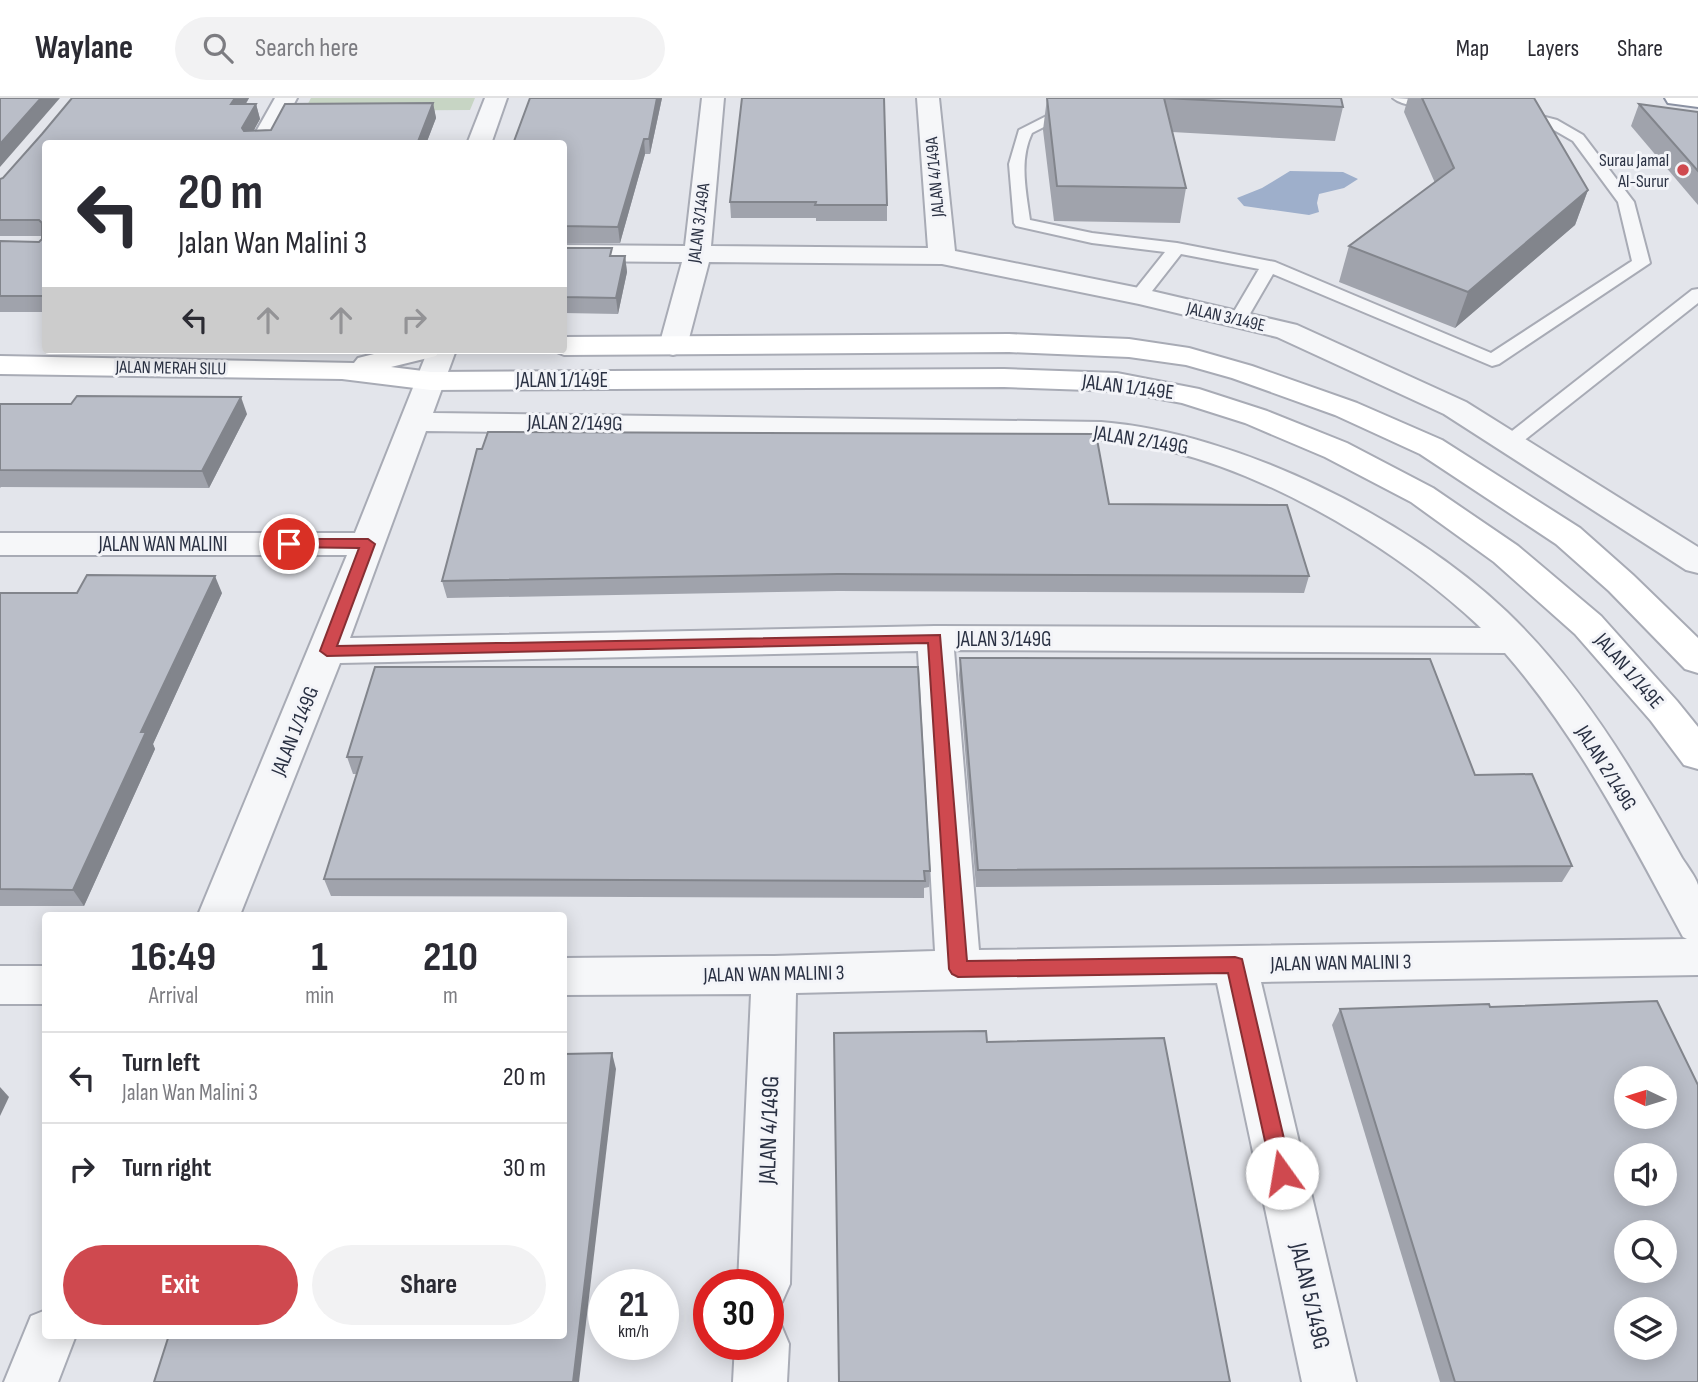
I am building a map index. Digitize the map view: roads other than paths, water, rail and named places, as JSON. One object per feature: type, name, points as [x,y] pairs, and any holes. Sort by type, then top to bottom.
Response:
[{"type":"main road","points":[[1676,98],[1698,100]]},
{"type":"main road","name":"JALAN 1/149E","points":[[567,346],[1009,343],[1129,348],[1189,357],[1242,372],[1346,408],[1431,447],[1568,536],[1622,583],[1698,660]]},
{"type":"main road","name":"JALAN MERAH SILU","points":[[0,365],[342,370],[429,365]]},
{"type":"main road","name":"JALAN 1/149E","points":[[429,365],[1117,382],[1188,395],[1256,417],[1336,450],[1422,495],[1506,554],[1588,625],[1664,711],[1698,755]]},
{"type":"street","points":[[263,140],[286,98]]},
{"type":"street","points":[[480,140],[496,98]]},
{"type":"street","name":"JALAN 3/149A","points":[[673,346],[697,256],[713,98]]},
{"type":"street","name":"JALAN 4/149A","points":[[928,98],[942,257]]},
{"type":"street","name":"JALAN 3/149E","points":[[567,253],[942,257],[1139,296],[1287,331],[1455,408],[1698,562]]},
{"type":"street","name":"JALAN 1/149G","points":[[220,912],[368,544],[414,422],[429,365]]},
{"type":"street","name":"JALAN 2/149G","points":[[414,422],[1048,429],[1139,436],[1189,446],[1298,490],[1424,565],[1470,598],[1513,641],[1564,702],[1622,790],[1698,925]]},
{"type":"street","name":"JALAN WAN MALINI","points":[[0,544],[368,544]]},
{"type":"street","points":[[935,638],[958,969]]},
{"type":"street","name":"JALAN 3/149G","points":[[327,651],[935,638],[1513,641]]},
{"type":"street","name":"JALAN WAN MALINI 3","points":[[567,976],[774,975],[958,969],[1698,957]]},
{"type":"street","name":"JALAN 5/149G","points":[[1235,965],[1329,1382]]},
{"type":"street","name":"JALAN 4/149G","points":[[764,1269],[774,975]]},
{"type":"street","points":[[0,985],[42,985]]},
{"type":"street","points":[[31,1382],[48,1339]]},
{"type":"street","points":[[760,1382],[761,1360]]},
{"type":"lane","points":[[1094,98],[1026,130],[1020,140],[1016,169],[1022,223],[1092,238],[1177,248],[1269,267],[1492,360],[1642,263],[1626,202],[1578,138],[1552,124],[1499,111]]},
{"type":"lane","points":[[1400,98],[1453,105]]},
{"type":"lane","points":[[1139,296],[1177,248]]},
{"type":"lane","points":[[1238,320],[1269,267]]},
{"type":"lane","points":[[1510,442],[1698,294]]},
{"type":"water","points":[[1290,171],[1343,172],[1358,179],[1344,188],[1319,194],[1319,212],[1309,215],[1244,206],[1237,198],[1262,188]]},
{"type":"place","name":"Surau Jamal Al-Surur","points":[[1683,170]]}]
